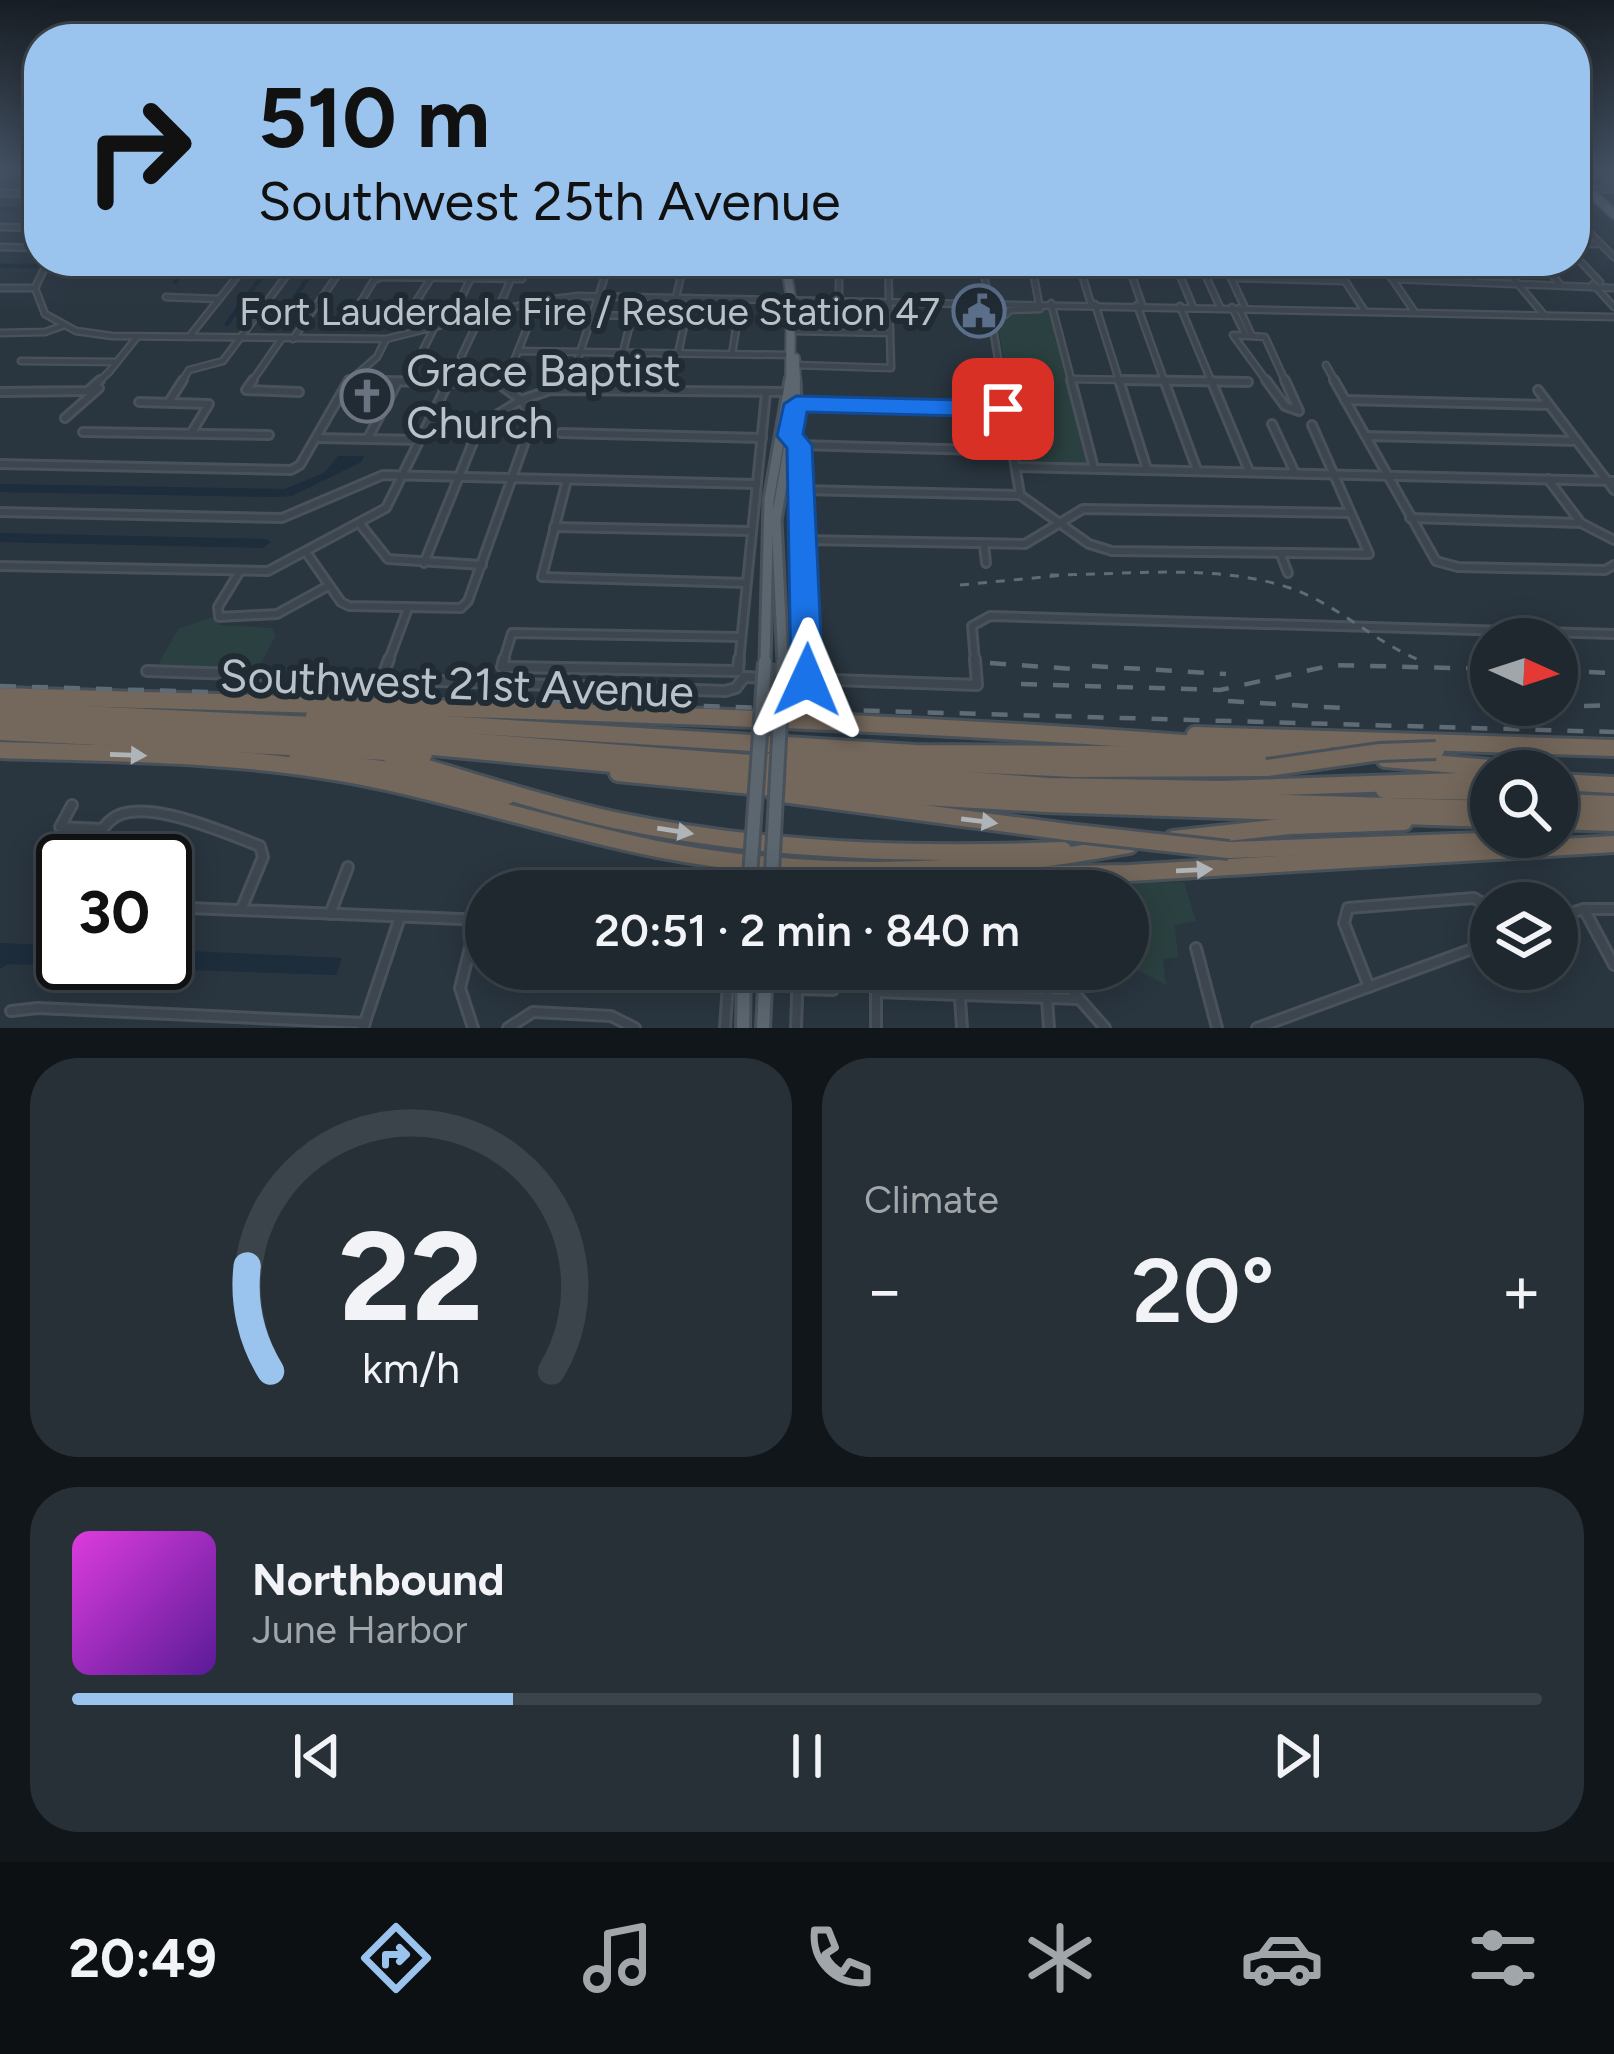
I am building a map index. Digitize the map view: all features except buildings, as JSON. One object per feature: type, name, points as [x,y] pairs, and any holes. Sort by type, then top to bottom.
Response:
[{"type":"highway","points":[[0,696],[128,711],[982,783],[1243,788],[1470,807]]},
{"type":"highway","points":[[386,708],[555,722],[653,736]]},
{"type":"highway","points":[[0,716],[386,708],[1614,752]]},
{"type":"highway","points":[[128,711],[774,753],[1133,782],[1470,777]]},
{"type":"highway","points":[[0,716],[359,740],[803,782],[1049,796],[1470,807]]},
{"type":"highway","points":[[250,720],[380,718],[753,742],[774,753],[807,758],[1076,769],[1267,768],[1380,752],[1436,750],[1614,752]]},
{"type":"highway","points":[[0,732],[356,749],[739,785],[1046,805],[1470,808]]},
{"type":"highway","points":[[1008,733],[1470,766]]},
{"type":"highway","points":[[774,753],[820,748],[1042,756],[1325,754]]},
{"type":"highway","points":[[356,749],[472,777],[598,817]]},
{"type":"highway","points":[[0,750],[284,758],[368,766],[598,817],[746,840],[813,845],[1049,851],[1470,810]]},
{"type":"highway","points":[[188,757],[347,774],[473,800],[661,850],[825,870],[985,867],[1129,844]]},
{"type":"highway","points":[[1243,788],[1470,778]]},
{"type":"highway","points":[[1578,779],[1614,781]]},
{"type":"highway","points":[[739,785],[794,797],[1229,850],[1484,840],[1614,843]]},
{"type":"highway","points":[[1578,804],[1614,805]]},
{"type":"highway","points":[[1578,822],[1614,824]]},
{"type":"highway","points":[[1149,871],[1614,843]]},
{"type":"main road","points":[[772,870],[774,753],[783,662],[776,532],[779,486],[790,436],[789,276]]},
{"type":"main road","points":[[748,870],[753,742],[765,662],[769,500],[791,403],[795,365],[790,332]]},
{"type":"main road","points":[[790,436],[799,445]]},
{"type":"main road","points":[[779,486],[788,470],[800,464]]},
{"type":"main road","points":[[743,1028],[744,990]]},
{"type":"main road","points":[[763,1028],[765,990]]},
{"type":"street","points":[[1590,234],[1614,257]]},
{"type":"street","points":[[1590,244],[1600,244]]},
{"type":"street","points":[[1590,275],[1614,307]]},
{"type":"street","points":[[40,276],[35,288],[40,307],[62,326],[136,337],[386,339],[538,301],[599,296],[1614,317]]},
{"type":"street","points":[[189,337],[238,276]]},
{"type":"street","points":[[169,402],[189,370],[219,364],[286,276]]},
{"type":"street","points":[[293,339],[337,276]]},
{"type":"street","points":[[568,390],[605,276]]},
{"type":"street","points":[[676,297],[681,276]]},
{"type":"street","points":[[839,276],[839,299]]},
{"type":"street","points":[[795,365],[891,368],[888,276]]},
{"type":"street","points":[[985,276],[1020,496]]},
{"type":"street","points":[[1005,315],[1010,310],[1039,310],[1034,276]]},
{"type":"street","points":[[1083,276],[1147,469]]},
{"type":"street","points":[[1131,276],[1197,470]]},
{"type":"street","points":[[1180,276],[1193,307]]},
{"type":"street","points":[[1206,276],[1220,307]]},
{"type":"street","points":[[1341,276],[1364,310]]},
{"type":"street","points":[[1390,276],[1414,311]]},
{"type":"street","points":[[1430,276],[1433,280]]},
{"type":"street","points":[[1471,276],[1476,282]]},
{"type":"street","points":[[1512,276],[1544,315]]},
{"type":"street","points":[[1553,276],[1559,283]]},
{"type":"street","points":[[430,278],[412,308],[384,311],[359,305],[377,278],[430,278],[470,278],[522,279]]},
{"type":"street","points":[[447,326],[470,278]]},
{"type":"street","points":[[1248,334],[1231,278],[1344,281]]},
{"type":"street","points":[[497,311],[512,279]]},
{"type":"street","points":[[1392,279],[1614,287]]},
{"type":"street","points":[[0,288],[35,288]]},
{"type":"street","points":[[166,297],[220,298]]},
{"type":"street","points":[[678,354],[690,298]]},
{"type":"street","points":[[732,354],[741,298]]},
{"type":"street","points":[[514,361],[538,301]]},
{"type":"street","points":[[1051,303],[1094,467]]},
{"type":"street","points":[[1180,306],[1249,471]]},
{"type":"street","points":[[592,315],[686,316]]},
{"type":"street","points":[[461,357],[480,316]]},
{"type":"street","points":[[623,352],[632,316]]},
{"type":"street","points":[[0,333],[45,332],[62,326]]},
{"type":"street","points":[[419,358],[433,330]]},
{"type":"street","points":[[790,332],[890,333]]},
{"type":"street","points":[[1252,356],[1285,406],[1298,411],[1275,357],[1265,337],[1233,335],[1240,350],[1275,357]]},
{"type":"street","points":[[65,418],[88,401],[136,337]]},
{"type":"street","points":[[282,338],[246,390],[298,392]]},
{"type":"street","points":[[0,464],[296,468],[349,380],[376,357],[386,339]]},
{"type":"street","points":[[518,351],[789,355]]},
{"type":"street","points":[[21,362],[117,362]]},
{"type":"street","points":[[1326,365],[1436,561],[1479,567],[1605,570],[1614,565]]},
{"type":"street","points":[[0,392],[88,391],[110,371]]},
{"type":"street","points":[[1071,379],[1248,382]]},
{"type":"street","points":[[306,553],[328,586],[349,606],[454,610],[468,601],[533,419],[520,400],[499,384],[349,380]]},
{"type":"street","points":[[368,438],[398,381]]},
{"type":"street","points":[[0,566],[268,571],[386,508],[448,383]]},
{"type":"street","points":[[424,563],[480,424],[520,400],[542,391],[568,390],[770,393],[791,403]]},
{"type":"street","points":[[1538,390],[1614,490]]},
{"type":"street","points":[[770,393],[791,403],[1007,409]]},
{"type":"street","points":[[741,637],[512,633],[502,667],[741,674],[750,531],[770,393]]},
{"type":"street","points":[[1345,400],[1549,405]]},
{"type":"street","points":[[139,402],[209,404],[191,434]]},
{"type":"street","points":[[1272,424],[1294,472]]},
{"type":"street","points":[[802,490],[1020,496],[1101,549],[1369,554],[1312,425]]},
{"type":"street","points":[[83,432],[269,435]]},
{"type":"street","points":[[561,434],[762,438]]},
{"type":"street","points":[[1366,436],[1576,441]]},
{"type":"street","points":[[315,438],[420,440]]},
{"type":"street","points":[[807,680],[799,445],[1014,451]]},
{"type":"street","points":[[1017,467],[1610,481]]},
{"type":"street","points":[[0,512],[282,518],[368,478],[404,476],[755,484]]},
{"type":"street","points":[[1548,479],[1581,523]]},
{"type":"street","points":[[567,480],[542,577],[746,583]]},
{"type":"street","points":[[804,540],[1025,544],[1083,508],[1350,513]]},
{"type":"street","points":[[1409,518],[1581,523],[1614,540]]},
{"type":"street","points":[[359,524],[388,559],[482,565]]},
{"type":"street","points":[[554,527],[750,531]]},
{"type":"street","points":[[984,544],[986,563]]},
{"type":"street","points":[[1281,555],[1288,573]]},
{"type":"street","points":[[240,571],[218,607],[219,617],[277,614],[328,586]]},
{"type":"street","points":[[381,681],[408,609]]},
{"type":"street","name":"Southwest 21st Avenue","points":[[147,670],[729,691],[741,674],[977,685],[971,630],[976,620],[994,616],[1614,634]]},
{"type":"street","points":[[72,805],[60,827],[102,829]]},
{"type":"street","points":[[99,834],[111,818],[136,809],[260,846],[260,867],[241,910]]},
{"type":"street","points":[[329,914],[348,867]]},
{"type":"street","points":[[1369,987],[1343,913],[1348,908],[1470,898]]},
{"type":"street","points":[[192,908],[465,919]]},
{"type":"street","points":[[1585,909],[1614,965]]},
{"type":"street","points":[[1578,911],[1614,909]]},
{"type":"street","points":[[11,1011],[38,1008],[364,1026],[400,917]]},
{"type":"street","points":[[1196,948],[1216,1028]]},
{"type":"street","points":[[1257,1028],[1470,950]]},
{"type":"street","points":[[465,970],[458,1005],[473,1028]]},
{"type":"street","points":[[725,1028],[728,990]]},
{"type":"street","points":[[796,1028],[797,990]]},
{"type":"street","points":[[960,990],[962,1028]]},
{"type":"street","points":[[1046,990],[1049,1028]]},
{"type":"street","points":[[1069,990],[1105,1028]]},
{"type":"street","points":[[876,1028],[876,992],[1078,999]]},
{"type":"street","points":[[508,1028],[533,1012],[611,1016],[635,1028]]},
{"type":"green space","points":[[995,306],[1049,307],[1090,465],[1021,464]]},
{"type":"green space","points":[[211,617],[219,625],[272,628],[276,635],[255,675],[167,672],[159,663],[178,629]]},
{"type":"green space","points":[[1184,882],[1196,921],[1175,925],[1178,957],[1163,959],[1166,985],[1149,976],[1149,883]]},
{"type":"water","points":[[338,456],[364,456],[361,462],[292,496],[0,492],[0,484],[285,489],[324,473]]},
{"type":"water","points":[[0,533],[271,542],[262,548],[0,542]]},
{"type":"water","points":[[0,943],[36,945],[36,965],[8,964],[0,969]]},
{"type":"water","points":[[192,951],[342,958],[336,975],[192,970]]},
{"type":"waterway","points":[[0,266],[24,266]]},
{"type":"waterway","points":[[175,282],[180,276]]},
{"type":"waterway","points":[[227,324],[262,276]]},
{"type":"waterway","points":[[276,326],[309,276]]},
{"type":"railway","points":[[1050,575],[1171,572],[1262,580],[1307,595],[1419,660]]},
{"type":"railway","points":[[960,585],[1065,575]]},
{"type":"railway","points":[[990,663],[1073,669]]},
{"type":"railway","points":[[1021,684],[1220,690],[1333,665],[1470,668]]},
{"type":"railway","points":[[1092,666],[1226,674]]},
{"type":"railway","points":[[1578,672],[1614,673]]},
{"type":"railway","points":[[0,686],[1614,732]]},
{"type":"railway","points":[[1228,701],[1342,708]]},
{"type":"railway","points":[[1584,706],[1614,705]]},
{"type":"place","name":"Fort Lauderdale Fire / Rescue Station 47","points":[[979,311]]},
{"type":"place","name":"Grace Baptist Church","points":[[367,396]]},
{"type":"route","points":[[807,680],[799,445],[790,436],[796,404],[1003,409]]}]
